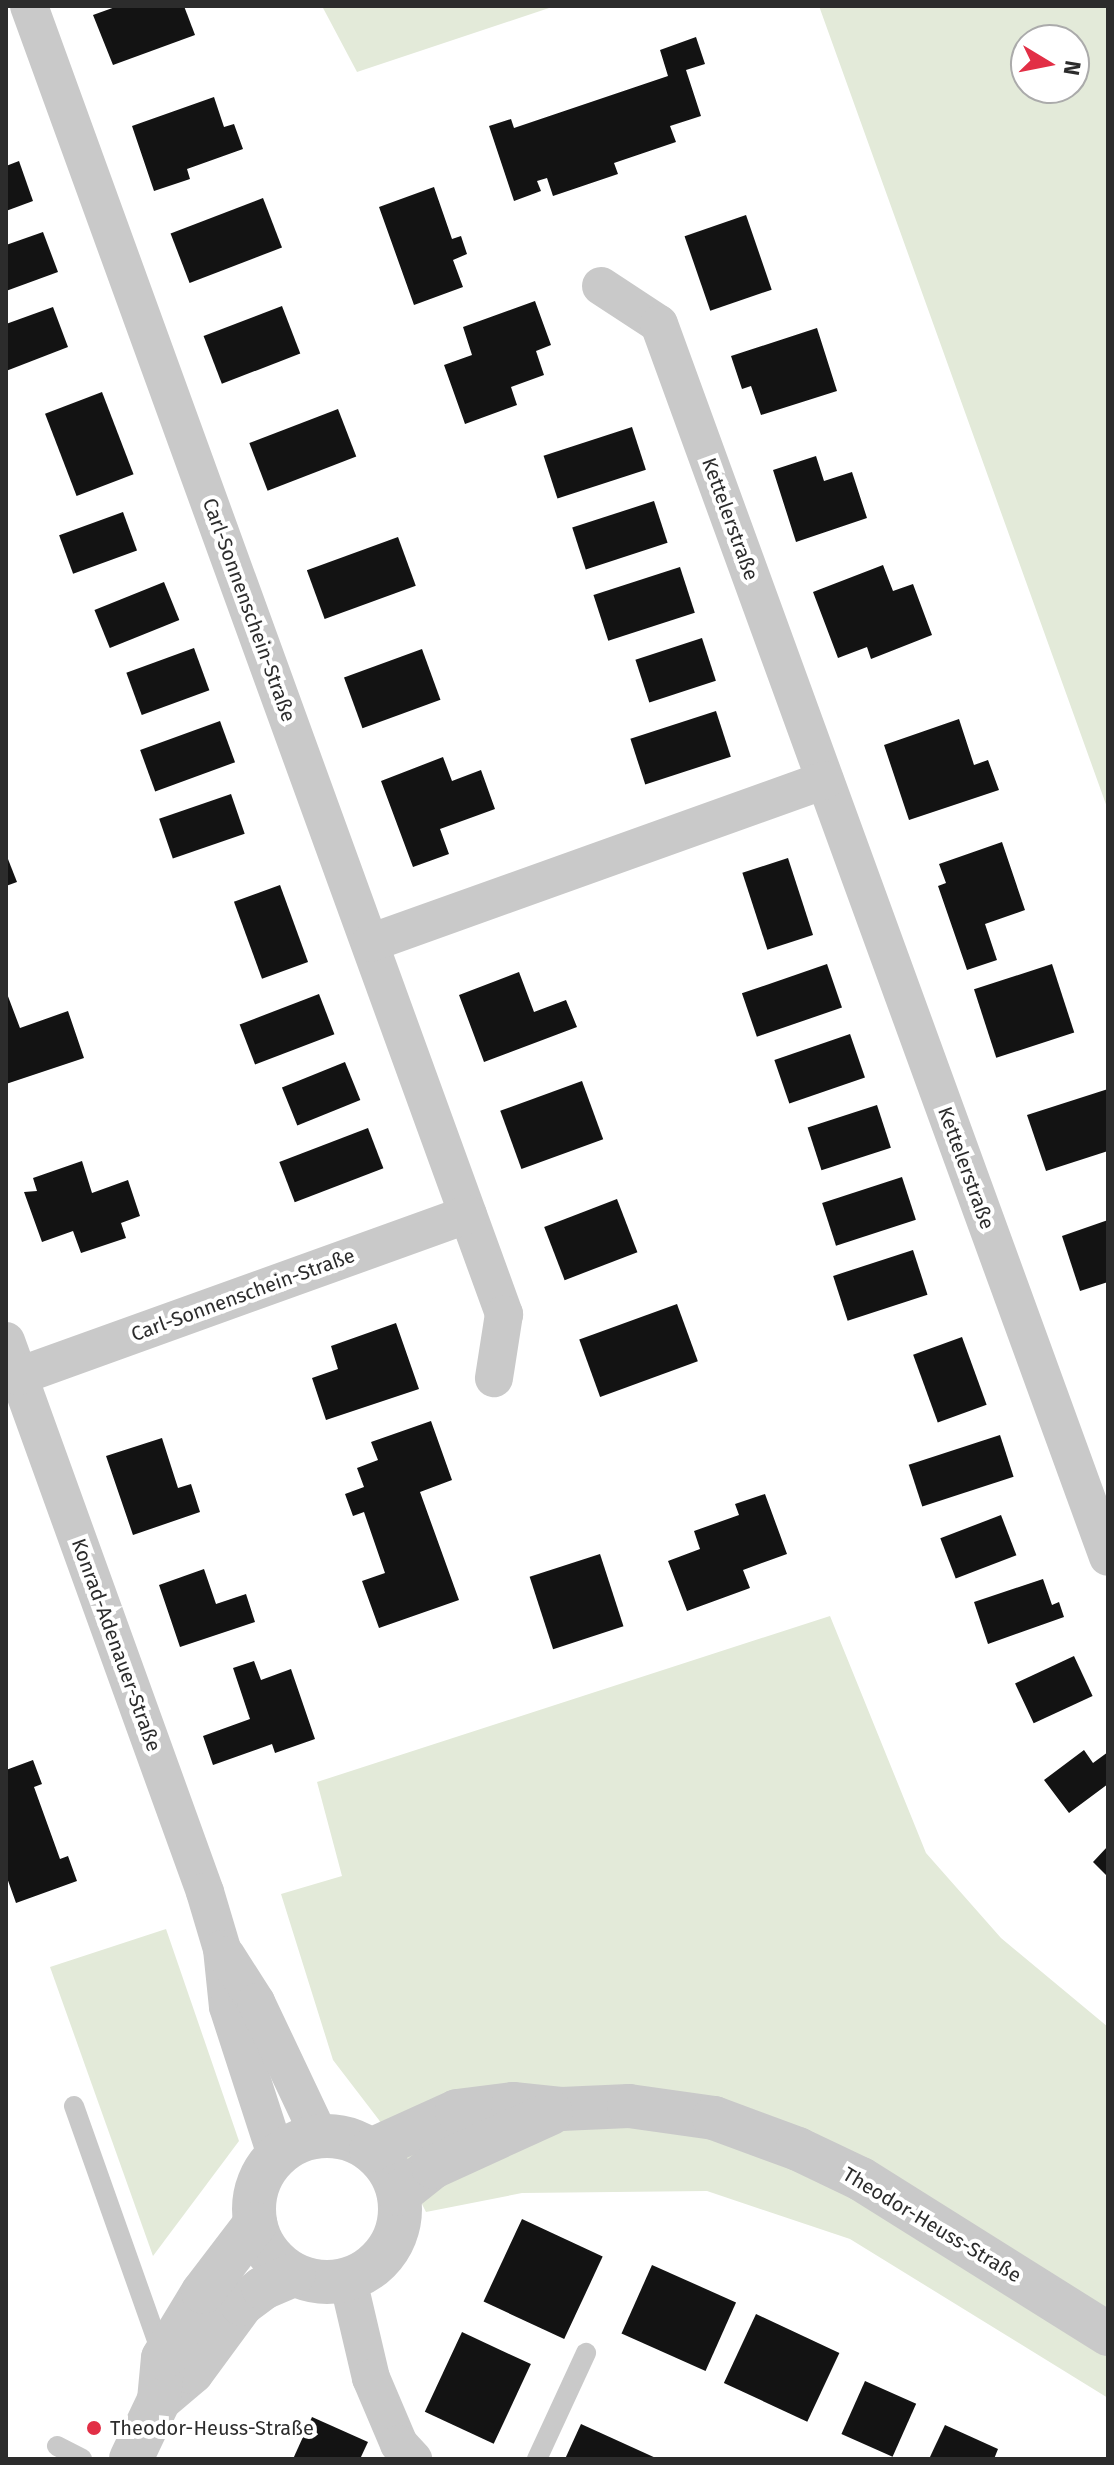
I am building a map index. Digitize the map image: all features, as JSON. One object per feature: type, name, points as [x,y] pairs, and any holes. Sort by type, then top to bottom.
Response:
[{"type":"street","name":"Carl-Sonnenschein-Straße","points":[[29,6],[504,1314],[494,1378]]},
{"type":"street","name":"Kettelerstraße","points":[[601,286],[659,324],[1108,1557]]},
{"type":"street","points":[[370,943],[825,780]]},
{"type":"street","name":"Carl-Sonnenschein-Straße","points":[[12,1359],[468,1214]]},
{"type":"street","name":"Konrad-Adenauer-Straße","points":[[12,1359],[205,1892],[222,1949],[228,2007],[276,2155]]},
{"type":"street","name":"Konrad-Adenauer-Straße","points":[[222,1949],[256,2002],[319,2135]]},
{"type":"street","name":"Theodor-Heuss-Straße","points":[[371,2150],[457,2111],[513,2104],[561,2109],[629,2106],[714,2118],[798,2149],[861,2179],[1108,2334]]},
{"type":"street","name":"Theodor-Heuss-Straße","points":[[399,2194],[433,2167],[561,2109]]},
{"type":"street","points":[[319,2135],[346,2138],[371,2150],[389,2169],[399,2194],[398,2230],[379,2261],[348,2280],[320,2282],[293,2275],[268,2253],[255,2224],[254,2199],[262,2175],[276,2155],[296,2142],[319,2135]]},
{"type":"street","points":[[131,2459],[161,2379],[203,2292],[255,2224]]},
{"type":"street","points":[[161,2379],[192,2372],[242,2304],[263,2288],[293,2275]]},
{"type":"street","points":[[348,2280],[371,2378],[399,2444],[413,2459]]},
{"type":"lane","points":[[74,2106],[161,2379]]},
{"type":"lane","points":[[537,2459],[586,2353]]},
{"type":"lane","points":[[57,2446],[82,2459]]},
{"type":"green space","points":[[322,6],[555,6],[357,72]]},
{"type":"green space","points":[[819,6],[1108,6],[1108,810]]},
{"type":"green space","points":[[830,1616],[926,1853],[1001,1938],[1108,2027],[1108,2398],[850,2239],[707,2191],[522,2193],[426,2212],[379,2120],[333,2060],[281,1894],[342,1876],[317,1782]]},
{"type":"green space","points":[[166,1929],[239,2141],[153,2256],[50,1967]]},
{"type":"building","points":[[118,6],[184,6],[195,35],[113,65],[93,15]]},
{"type":"building","points":[[696,37],[705,64],[686,70],[701,116],[670,126],[676,142],[614,163],[618,174],[553,196],[547,178],[537,181],[541,191],[514,201],[489,126],[511,119],[514,128],[668,76],[660,50]]},
{"type":"building","points":[[214,97],[224,127],[234,124],[243,149],[187,169],[190,179],[154,191],[132,126]]},
{"type":"building","points":[[19,161],[33,201],[6,211],[6,166]]},
{"type":"building","points":[[434,187],[452,239],[461,236],[467,254],[453,260],[463,287],[414,305],[379,207]]},
{"type":"building","points":[[263,198],[282,247],[190,283],[171,233]]},
{"type":"building","points":[[746,215],[772,290],[710,311],[685,236]]},
{"type":"building","points":[[43,232],[58,272],[6,291],[6,245]]},
{"type":"building","points":[[535,301],[551,345],[536,351],[544,375],[511,387],[517,405],[465,424],[444,365],[472,355],[463,327]]},
{"type":"building","points":[[282,306],[300,354],[222,384],[204,336]]},
{"type":"building","points":[[53,307],[68,347],[6,371],[6,324]]},
{"type":"building","points":[[817,328],[837,391],[761,415],[751,386],[742,389],[731,356]]},
{"type":"building","points":[[102,392],[134,474],[77,496],[45,414]]},
{"type":"building","points":[[338,409],[356,457],[268,491],[249,443]]},
{"type":"building","points":[[632,427],[646,470],[557,499],[544,456]]},
{"type":"building","points":[[816,456],[824,481],[852,472],[867,518],[796,542],[773,470]]},
{"type":"building","points":[[654,501],[668,543],[586,569],[572,528]]},
{"type":"building","points":[[123,512],[137,551],[73,574],[59,535]]},
{"type":"building","points":[[398,537],[416,586],[325,619],[307,570]]},
{"type":"building","points":[[883,565],[893,591],[913,584],[932,635],[871,659],[867,647],[838,658],[813,592]]},
{"type":"building","points":[[680,567],[695,613],[608,641],[593,595]]},
{"type":"building","points":[[164,582],[179,620],[110,648],[94,610]]},
{"type":"building","points":[[702,638],[716,681],[649,702],[635,660]]},
{"type":"building","points":[[194,648],[209,690],[142,715],[126,673]]},
{"type":"building","points":[[422,649],[440,700],[362,728],[344,677]]},
{"type":"building","points":[[716,711],[731,757],[645,784],[630,739]]},
{"type":"building","points":[[959,719],[974,765],[988,760],[999,790],[909,820],[884,745]]},
{"type":"building","points":[[220,721],[235,762],[155,791],[140,750]]},
{"type":"building","points":[[443,757],[452,781],[481,770],[495,809],[440,829],[449,854],[413,867],[381,781]]},
{"type":"building","points":[[231,794],[245,834],[173,858],[159,819]]},
{"type":"building","points":[[1002,842],[1025,910],[985,924],[997,960],[967,970],[938,886],[946,883],[939,864]]},
{"type":"building","points":[[6,854],[17,882],[6,886]]},
{"type":"building","points":[[788,858],[813,935],[767,950],[742,873]]},
{"type":"building","points":[[280,885],[308,962],[262,979],[234,902]]},
{"type":"building","points":[[827,964],[842,1007],[757,1037],[742,993]]},
{"type":"building","points":[[1052,964],[1074,1032],[996,1058],[974,989]]},
{"type":"building","points":[[519,972],[534,1012],[566,1000],[577,1027],[484,1062],[459,995]]},
{"type":"building","points":[[6,991],[20,1028],[68,1011],[84,1058],[6,1084]]},
{"type":"building","points":[[319,994],[334,1034],[255,1065],[240,1024]]},
{"type":"building","points":[[850,1034],[865,1077],[789,1104],[774,1060]]},
{"type":"building","points":[[345,1062],[360,1100],[297,1125],[282,1087]]},
{"type":"building","points":[[582,1081],[603,1139],[521,1169],[500,1111]]},
{"type":"building","points":[[1108,1089],[1108,1151],[1046,1171],[1027,1115]]},
{"type":"building","points":[[877,1105],[891,1148],[821,1170],[808,1128]]},
{"type":"building","points":[[368,1128],[383,1168],[295,1202],[279,1162]]},
{"type":"building","points":[[82,1161],[92,1193],[128,1180],[140,1216],[121,1223],[126,1238],[81,1253],[73,1231],[42,1242],[24,1192],[37,1191],[33,1178]]},
{"type":"building","points":[[902,1177],[916,1220],[836,1246],[822,1203]]},
{"type":"building","points":[[617,1199],[637,1252],[565,1280],[544,1227]]},
{"type":"building","points":[[1108,1220],[1108,1282],[1080,1291],[1062,1236]]},
{"type":"building","points":[[913,1250],[928,1295],[848,1321],[833,1276]]},
{"type":"building","points":[[677,1304],[698,1361],[600,1397],[579,1340]]},
{"type":"building","points":[[396,1323],[419,1389],[326,1420],[312,1378],[338,1369],[331,1346]]},
{"type":"building","points":[[962,1337],[987,1405],[938,1422],[913,1355]]},
{"type":"building","points":[[431,1421],[452,1480],[420,1492],[459,1600],[379,1628],[362,1581],[385,1573],[364,1512],[353,1516],[345,1494],[364,1487],[357,1468],[378,1460],[371,1442]]},
{"type":"building","points":[[1000,1435],[1014,1477],[922,1507],[909,1465]]},
{"type":"building","points":[[162,1438],[178,1488],[191,1484],[200,1512],[133,1535],[106,1456]]},
{"type":"building","points":[[765,1494],[787,1554],[743,1570],[750,1588],[687,1611],[668,1561],[700,1549],[694,1531],[739,1515],[735,1504]]},
{"type":"building","points":[[1001,1515],[1016,1555],[956,1578],[940,1538]]},
{"type":"building","points":[[600,1554],[623,1626],[553,1649],[530,1577]]},
{"type":"building","points":[[204,1569],[216,1604],[246,1594],[255,1622],[180,1647],[159,1585]]},
{"type":"building","points":[[1043,1579],[1052,1605],[1059,1602],[1064,1617],[988,1644],[974,1602]]},
{"type":"building","points":[[1074,1656],[1093,1696],[1034,1723],[1015,1683]]},
{"type":"building","points":[[254,1661],[261,1680],[291,1669],[315,1739],[275,1753],[272,1744],[213,1765],[203,1736],[250,1719],[233,1668]]},
{"type":"building","points":[[1084,1750],[1093,1763],[1108,1752],[1108,1784],[1069,1813],[1044,1780]]},
{"type":"building","points":[[33,1760],[42,1784],[34,1787],[60,1859],[68,1856],[77,1881],[16,1903],[6,1875],[6,1770]]},
{"type":"building","points":[[1108,1846],[1108,1877],[1093,1862]]},
{"type":"building","points":[[522,2219],[603,2257],[564,2339],[484,2301]]},
{"type":"building","points":[[652,2265],[736,2302],[706,2371],[621,2334]]},
{"type":"building","points":[[756,2314],[839,2353],[807,2422],[724,2383]]},
{"type":"building","points":[[462,2332],[531,2364],[494,2444],[425,2412]]},
{"type":"building","points":[[865,2381],[916,2404],[893,2457],[841,2434]]},
{"type":"building","points":[[312,2417],[368,2442],[360,2459],[293,2459]]},
{"type":"building","points":[[581,2424],[658,2459],[565,2459]]},
{"type":"building","points":[[945,2425],[998,2449],[994,2459],[929,2459]]},
{"type":"place","name":"Theodor-Heuss-Straße","points":[[94,2428]]}]
